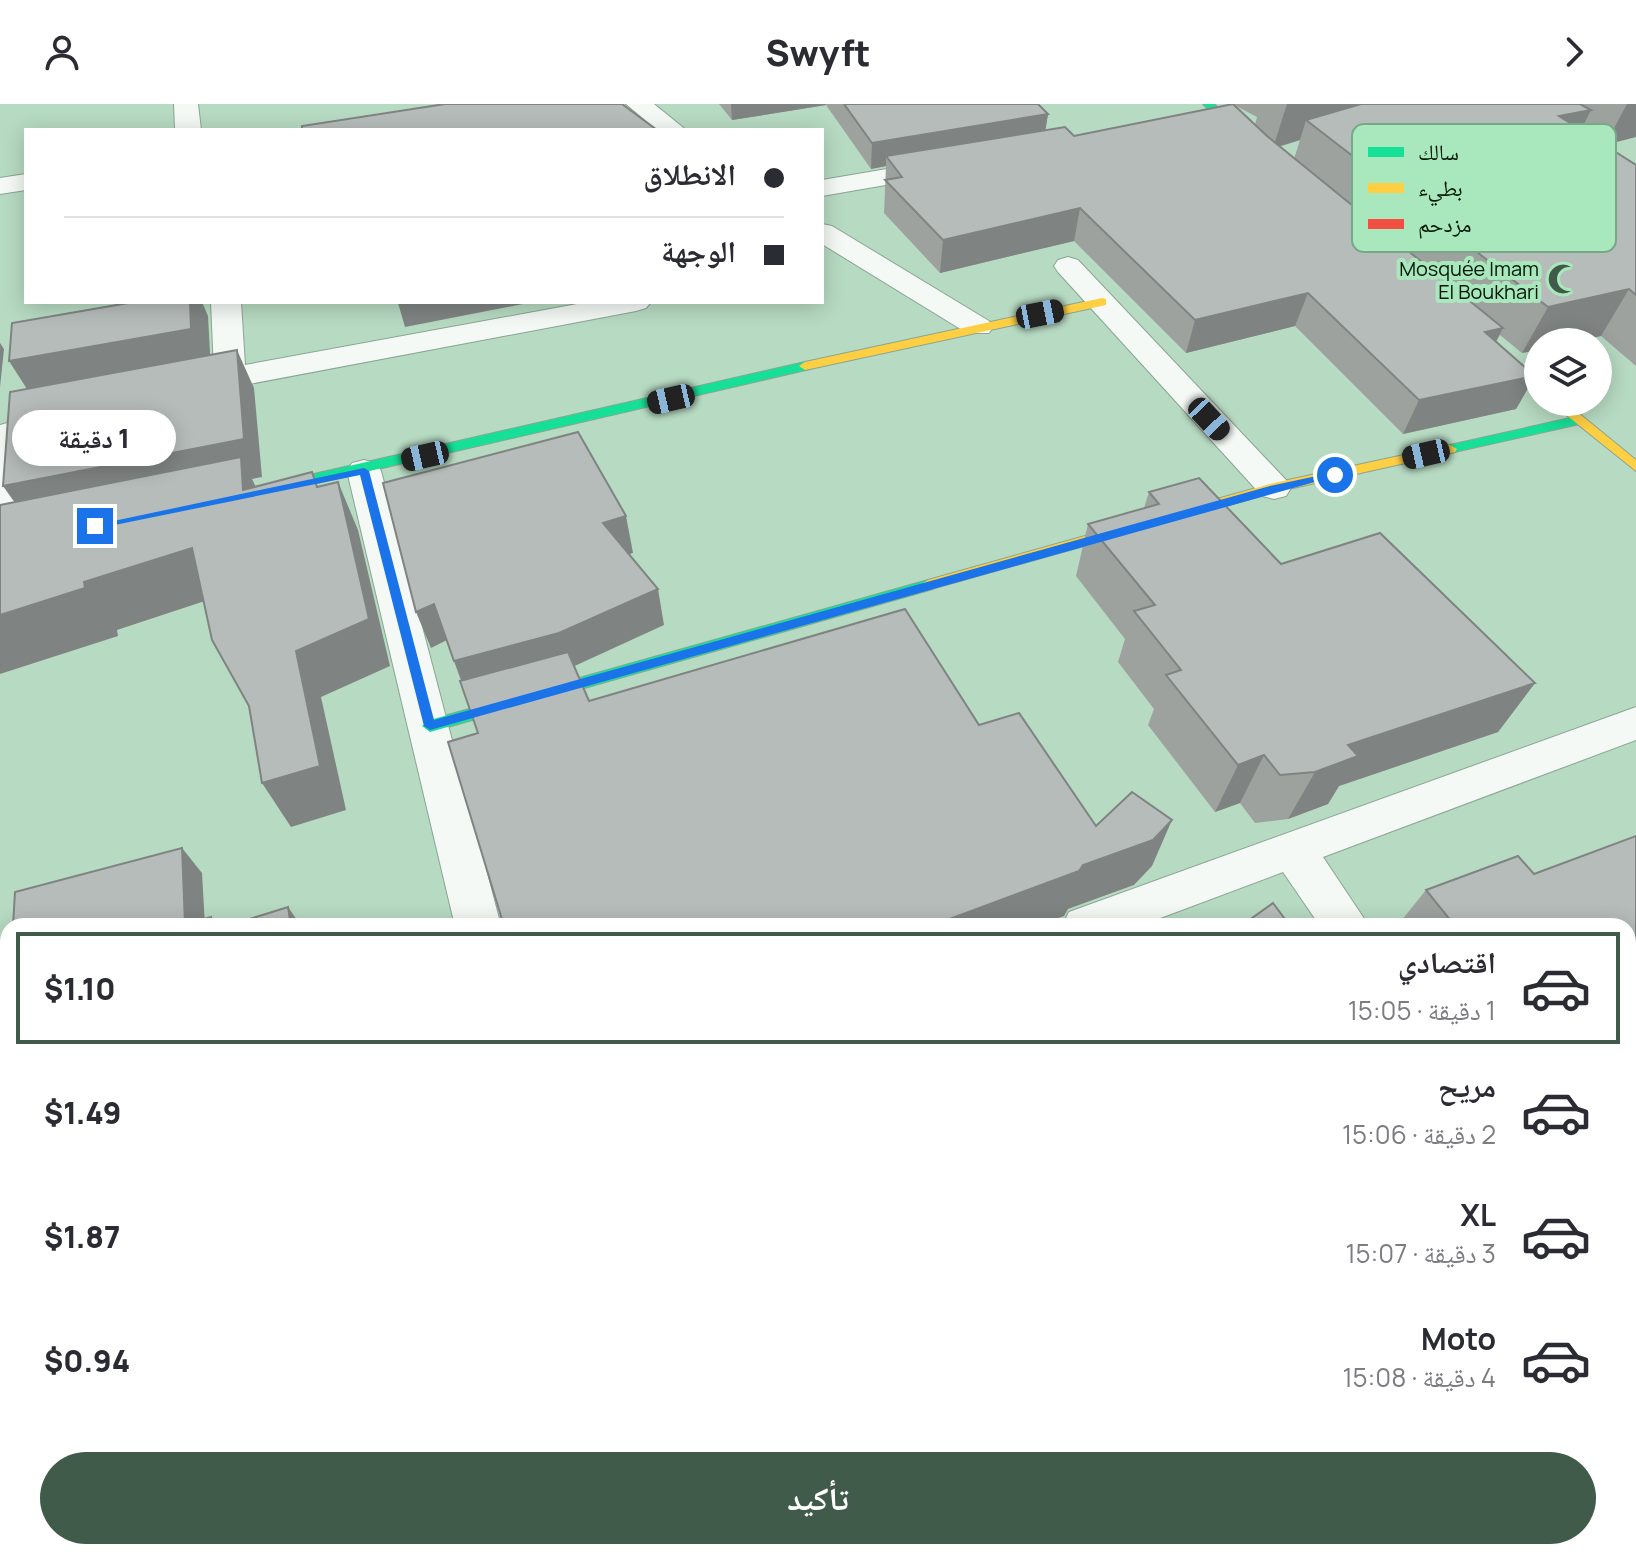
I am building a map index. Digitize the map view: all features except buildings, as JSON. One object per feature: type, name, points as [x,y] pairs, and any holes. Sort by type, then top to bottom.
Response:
[{"type":"street","points":[[186,104],[188,128]]},
{"type":"street","points":[[638,104],[670,128]]},
{"type":"street","points":[[1210,116],[1275,158]]},
{"type":"street","points":[[824,188],[978,162]]},
{"type":"street","points":[[0,186],[24,182]]},
{"type":"street","points":[[824,233],[978,327]]},
{"type":"street","points":[[824,267],[866,259]]},
{"type":"street","points":[[1068,266],[1274,488]]},
{"type":"street","points":[[239,496],[364,471],[978,327],[1102,302]]},
{"type":"street","points":[[226,304],[230,378]]},
{"type":"street","points":[[167,390],[625,304]]},
{"type":"street","points":[[1464,325],[1524,374]]},
{"type":"street","points":[[1574,416],[1636,467]]},
{"type":"street","points":[[0,610],[9,543],[18,419]]},
{"type":"street","points":[[430,726],[1274,488],[1579,420]]},
{"type":"street","points":[[364,471],[476,918]]},
{"type":"street","points":[[1107,918],[1636,723]]},
{"type":"street","points":[[1292,849],[1340,918]]},
{"type":"traffic: fast","points":[[1208,104],[1258,150]]},
{"type":"traffic: fast","points":[[257,492],[805,366]]},
{"type":"traffic: fast","points":[[1450,449],[1579,420]]},
{"type":"traffic: fast","points":[[430,726],[928,585]]},
{"type":"traffic: slow","points":[[805,366],[1102,302]]},
{"type":"traffic: slow","points":[[1574,416],[1636,467]]},
{"type":"traffic: slow","points":[[928,585],[1274,488],[1450,449]]},
{"type":"traffic: jam","points":[[1485,342],[1524,374]]},
{"type":"place","name":"Mosquée Imam El Boukhari","points":[[1563,279]]},
{"type":"route","points":[[95,526],[364,471],[430,726],[1274,488],[1335,475]]}]
